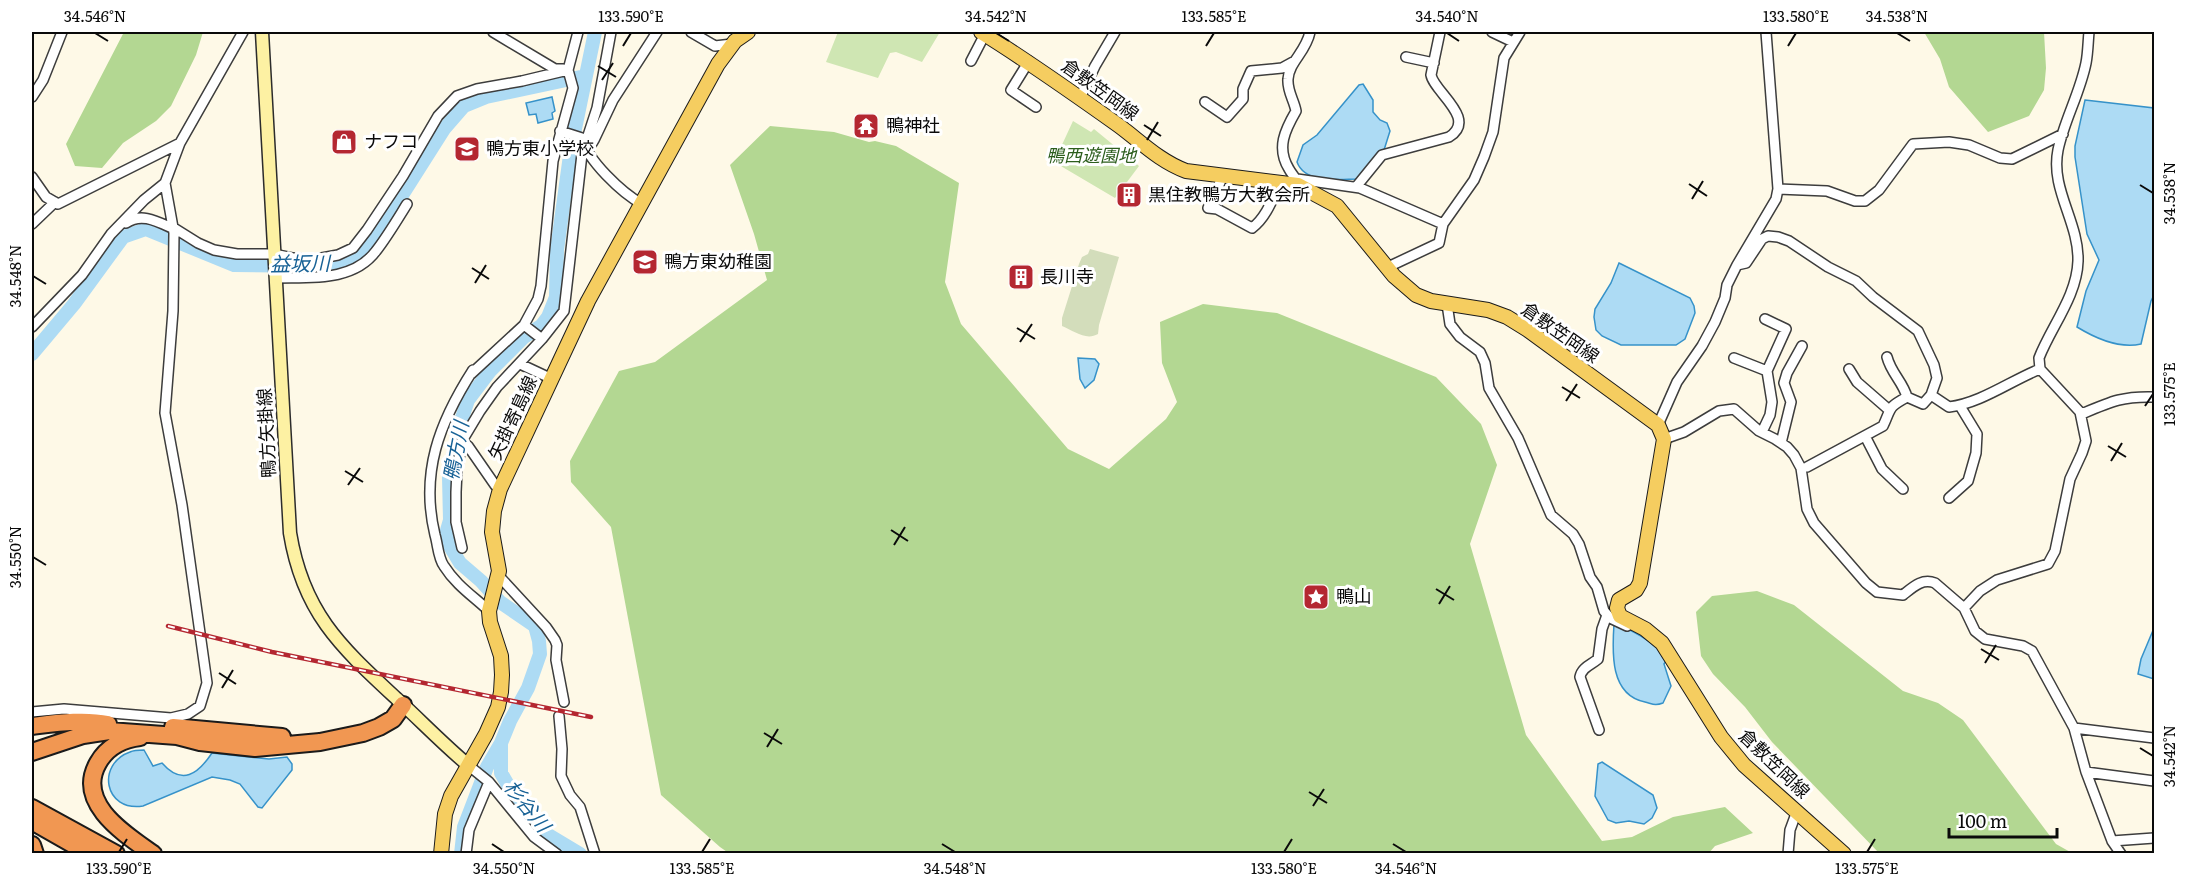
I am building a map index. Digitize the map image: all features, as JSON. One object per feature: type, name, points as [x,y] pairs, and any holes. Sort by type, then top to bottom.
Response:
[{"type":"highway","points":[[32,743],[49,735],[82,726],[108,724],[140,724],[256,736],[301,738],[360,725],[403,705]]},
{"type":"highway","points":[[32,752],[83,735],[109,731],[177,736],[200,742],[255,748],[320,742],[363,733],[378,727],[393,719],[403,705]]},
{"type":"highway","points":[[32,726],[96,721],[108,724]]},
{"type":"highway","points":[[153,854],[116,826],[102,812],[94,797],[92,784],[93,771],[102,756],[115,745],[132,738],[159,734]]},
{"type":"highway","points":[[32,808],[116,854]]},
{"type":"highway","points":[[32,821],[90,854]]},
{"type":"highway","points":[[32,845],[35,854]]},
{"type":"main road","name":"鴨方矢掛線","points":[[262,32],[290,533],[294,555],[305,590],[316,613],[333,636],[351,657],[471,767]]},
{"type":"main road","name":"矢掛寄島線","points":[[441,854],[445,814],[451,796],[471,767],[493,721],[501,692],[501,656],[490,622],[490,609],[499,566],[492,532],[494,511],[500,489],[578,322],[712,74],[732,44],[748,32]]},
{"type":"main road","name":"倉敷笠岡線","points":[[983,33],[1029,61],[1170,165],[1186,171],[1223,176],[1280,183],[1297,182],[1337,206],[1388,267],[1416,296],[1447,304],[1488,310],[1507,317],[1658,425],[1665,439],[1640,583],[1636,591],[1618,600],[1617,608],[1620,616],[1645,629],[1662,643],[1720,737],[1744,765],[1844,854]]},
{"type":"street","points":[[32,98],[43,80],[62,32]]},
{"type":"street","points":[[32,327],[82,275],[111,234],[165,183],[180,143],[243,32]]},
{"type":"street","points":[[493,32],[555,69],[568,70]]},
{"type":"street","points":[[490,609],[457,584],[442,563],[429,495],[435,448],[441,428],[473,370],[471,374],[525,327],[538,299],[553,161],[573,88],[568,70],[578,32]]},
{"type":"street","points":[[462,548],[456,522],[456,492],[462,441],[484,405],[564,311],[583,142],[597,108],[611,32]]},
{"type":"street","points":[[562,132],[591,145],[613,100],[657,32]]},
{"type":"street","points":[[691,32],[715,46],[732,44]]},
{"type":"street","points":[[1080,98],[1115,32]]},
{"type":"street","points":[[1310,32],[1304,49],[1293,62],[1287,77],[1296,111],[1285,130],[1282,148],[1289,170],[1297,182],[1356,187],[1443,224]]},
{"type":"street","points":[[1356,187],[1382,156],[1449,137],[1456,131],[1458,123],[1456,111],[1432,81],[1440,32]]},
{"type":"street","points":[[1492,32],[1513,42]]},
{"type":"street","points":[[1388,267],[1439,243],[1443,224],[1474,180],[1484,157],[1493,132],[1502,68],[1520,32]]},
{"type":"street","points":[[1658,425],[1677,382],[1702,346],[1715,322],[1725,298],[1727,285],[1767,216],[1778,189],[1766,32]]},
{"type":"street","points":[[1964,608],[1980,591],[1997,580],[2048,564],[2055,551],[2062,526],[2070,479],[2086,441],[2080,412],[2040,369],[2039,358],[2073,285],[2077,267],[2078,258],[2068,210],[2058,189],[2056,168],[2058,150],[2086,64],[2089,32]]},
{"type":"street","points":[[971,61],[983,33]]},
{"type":"street","points":[[1406,57],[1434,63]]},
{"type":"street","points":[[1029,61],[1011,90],[1036,107]]},
{"type":"street","points":[[1205,102],[1227,117],[1243,99],[1243,89],[1251,70],[1282,68],[1293,62]]},
{"type":"street","points":[[111,234],[131,220],[152,219],[214,250],[311,260],[338,255],[353,248],[403,176],[438,116],[457,96],[477,89],[568,70]]},
{"type":"street","points":[[1778,189],[1827,191],[1855,201],[1865,201],[1879,190],[1913,144],[1948,142],[1969,145],[2000,158],[2012,159],[2063,134]]},
{"type":"street","points":[[583,142],[590,156],[616,184],[642,204]]},
{"type":"street","points":[[32,177],[35,190],[57,204],[180,143]]},
{"type":"street","points":[[1223,176],[1208,208],[1217,209],[1252,228],[1271,204],[1280,183]]},
{"type":"street","points":[[32,712],[63,708],[171,718],[188,714],[200,706],[205,693],[207,683],[194,586],[165,413],[173,311],[174,230],[165,183]]},
{"type":"street","points":[[32,224],[55,202]]},
{"type":"street","points":[[275,275],[338,275],[357,267],[375,253],[407,204]]},
{"type":"street","points":[[1737,266],[1746,264],[1762,239],[1768,236],[1778,237],[1828,267],[1856,280],[1873,297],[1918,331],[1934,365],[1937,378],[1931,395],[1923,404],[1907,397],[1892,372],[1887,357]]},
{"type":"street","points":[[353,248],[363,261]]},
{"type":"street","points":[[1447,304],[1450,324],[1460,337],[1480,352],[1485,363],[1489,388],[1518,438],[1551,515],[1573,534],[1590,577],[1597,587],[1604,611],[1610,618],[1662,643]]},
{"type":"street","points":[[564,311],[578,322]]},
{"type":"street","points":[[1762,432],[1770,415],[1772,402],[1767,371],[1786,329],[1765,319]]},
{"type":"street","points":[[525,327],[542,339]]},
{"type":"street","points":[[1781,443],[1791,402],[1784,383],[1802,346]]},
{"type":"street","points":[[1734,358],[1767,371]]},
{"type":"street","points":[[520,364],[552,379]]},
{"type":"street","points":[[1849,369],[1857,382],[1888,409]]},
{"type":"street","points":[[1931,395],[1949,407],[1960,406],[2040,369]]},
{"type":"street","points":[[2080,412],[2084,413],[2118,399],[2135,396],[2154,398]]},
{"type":"street","points":[[1807,467],[1883,426],[1888,409],[1907,397]]},
{"type":"street","points":[[1949,498],[1968,481],[1976,453],[1977,434],[1960,406]]},
{"type":"street","points":[[1665,439],[1684,432],[1726,409],[1734,409],[1794,455],[1801,468],[1807,509],[1814,523],[1866,583],[1877,592],[1903,595],[1918,583],[1929,580],[1964,608],[1975,631],[1984,639],[2023,646],[2032,651],[2074,728],[2086,772],[2112,841],[2121,854]]},
{"type":"street","points":[[1865,436],[1882,469],[1903,489]]},
{"type":"street","points":[[462,441],[468,446],[495,486],[500,489]]},
{"type":"street","points":[[497,579],[546,627],[555,640],[555,660],[564,702]]},
{"type":"street","points":[[1599,730],[1580,677],[1586,667],[1598,659],[1602,629],[1607,615]]},
{"type":"street","points":[[559,716],[562,749],[561,776],[570,795],[580,807],[595,854]]},
{"type":"street","points":[[2074,728],[2154,738]]},
{"type":"street","points":[[471,767],[488,781],[534,837],[557,854]]},
{"type":"street","points":[[2086,772],[2154,781]]},
{"type":"street","points":[[466,854],[469,830],[488,781]]},
{"type":"street","points":[[1788,854],[1790,830],[1797,811]]},
{"type":"street","points":[[2112,841],[2154,838]]},
{"type":"green space","points":[[124,32],[203,32],[196,55],[171,106],[156,121],[123,143],[102,168],[75,166],[66,144]]},
{"type":"green space","points":[[838,32],[940,32],[922,62],[896,52],[890,53],[878,78],[826,62]]},
{"type":"green space","points":[[1924,32],[2044,32],[2046,68],[2044,90],[2029,116],[1988,132],[1949,87],[1940,59]]},
{"type":"green space","name":"鴨西遊園地","points":[[1073,121],[1091,132],[1094,129],[1139,166],[1115,198],[1054,162]]},
{"type":"green space","points":[[770,126],[834,132],[869,142],[875,141],[896,146],[959,183],[945,282],[961,324],[1068,449],[1109,469],[1166,419],[1177,402],[1162,363],[1160,322],[1203,304],[1277,313],[1436,377],[1481,424],[1497,465],[1470,544],[1526,735],[1602,841],[1632,837],[1673,817],[1725,807],[1753,833],[1715,846],[1708,854],[730,854],[720,847],[661,795],[611,527],[571,482],[570,461],[619,371],[655,362],[767,280],[730,165]]},
{"type":"green space","points":[[1090,249],[1119,257],[1098,334],[1094,336],[1080,334],[1062,326],[1062,318],[1079,264]]},
{"type":"green space","points":[[1757,591],[1794,605],[1903,691],[1938,703],[1963,720],[2056,844],[2072,853],[1879,853],[1772,742],[1745,707],[1713,674],[1701,656],[1696,612],[1712,596]]},
{"type":"water","points":[[1363,84],[1373,100],[1373,112],[1380,120],[1387,123],[1390,131],[1384,150],[1358,179],[1323,179],[1307,174],[1297,162],[1303,145],[1317,135],[1359,85]]},
{"type":"water","points":[[552,97],[555,111],[552,113],[553,119],[538,123],[536,114],[529,115],[526,103]]},
{"type":"water","points":[[2085,100],[2154,108],[2154,295],[2141,344],[2116,344],[2099,339],[2077,327],[2086,291],[2099,260],[2087,234],[2075,157],[2075,146]]},
{"type":"water","points":[[1619,263],[1690,298],[1695,313],[1685,339],[1676,345],[1621,345],[1602,336],[1596,330],[1595,309],[1611,283]]},
{"type":"water","points":[[1078,358],[1095,359],[1099,364],[1094,380],[1085,388],[1080,379]]},
{"type":"water","points":[[1614,624],[1643,638],[1669,657],[1664,664],[1671,686],[1663,703],[1654,704],[1634,698],[1619,682],[1614,660]]},
{"type":"water","points":[[2154,628],[2154,679],[2138,674],[2141,659]]},
{"type":"water","points":[[144,750],[153,766],[162,763],[176,774],[183,775],[201,767],[212,753],[269,759],[287,757],[292,764],[292,770],[262,808],[258,807],[240,784],[212,777],[143,806],[130,806],[120,802],[113,795],[109,786],[109,776],[112,766],[119,758],[132,751]]},
{"type":"water","points":[[1602,762],[1653,795],[1657,808],[1652,818],[1644,824],[1629,821],[1616,823],[1608,820],[1595,796],[1598,764]]},
{"type":"waterway","name":"鴨方川","points":[[461,854],[464,827],[487,767],[528,688],[540,654],[535,626],[500,602],[460,563],[448,543],[446,534],[450,520],[449,477],[457,437],[456,427],[462,418],[468,400],[490,371],[524,337],[541,326],[548,317],[556,297],[557,250],[571,148],[595,32]]},
{"type":"waterway","name":"益坂川","points":[[32,354],[74,304],[123,237],[146,229],[234,265],[329,266],[347,261],[371,244],[444,129],[464,106],[486,97],[585,76]]},
{"type":"waterway","name":"杉谷川","points":[[501,745],[501,773],[512,792],[545,833],[580,854]]},
{"type":"railway","points":[[168,626],[272,652],[591,717]]},
{"type":"place","name":"鴨神社","points":[[866,126]]},
{"type":"place","name":"ナフコ","points":[[344,142]]},
{"type":"place","name":"鴨方東小学校","points":[[467,149]]},
{"type":"place","name":"黒住教鴨方大教会所","points":[[1129,195]]},
{"type":"place","name":"鴨方東幼稚園","points":[[645,262]]},
{"type":"place","name":"長川寺","points":[[1021,277]]},
{"type":"place","name":"鴨山","points":[[1316,597]]}]
